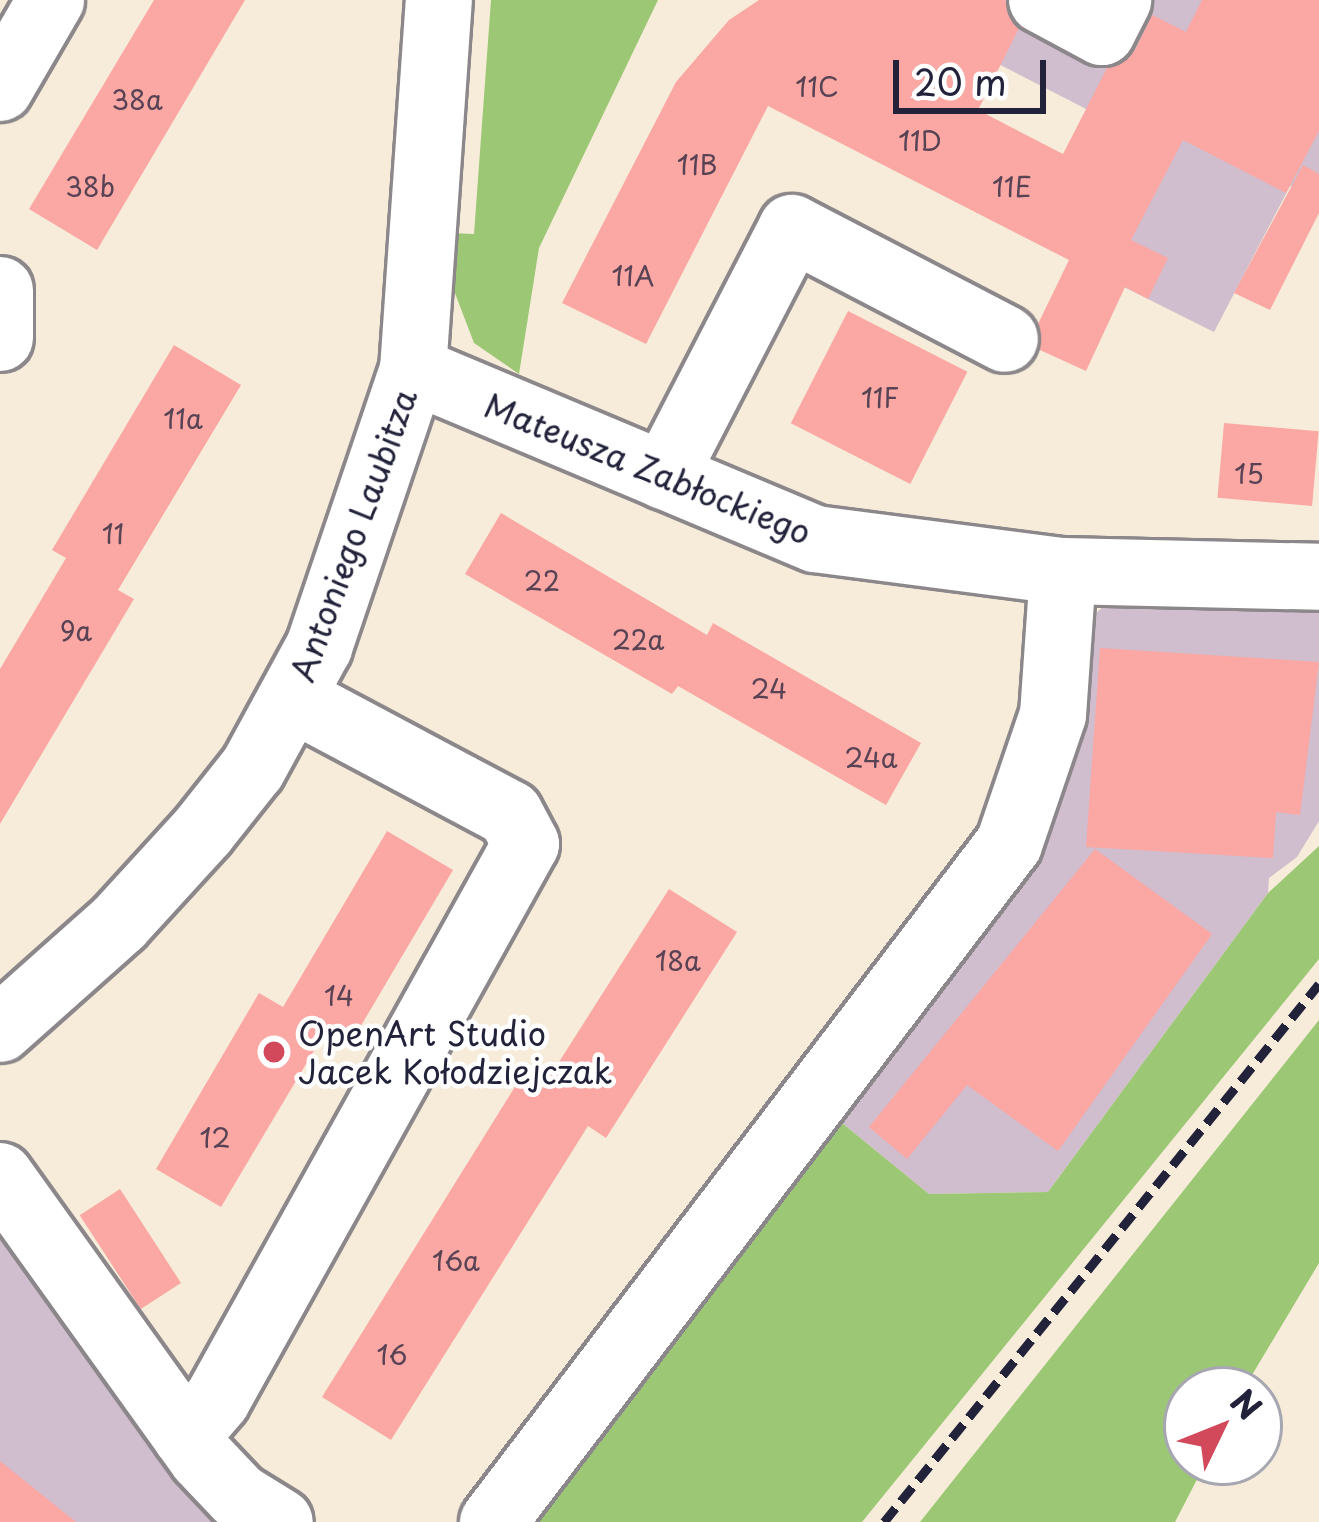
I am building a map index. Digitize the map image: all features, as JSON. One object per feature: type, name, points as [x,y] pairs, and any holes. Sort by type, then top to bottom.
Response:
[{"type":"street","points":[[0,88],[51,0]]},
{"type":"street","name":"Antoniego Laubitza","points":[[0,1029],[119,923],[189,847],[253,768],[294,699],[412,370],[439,0]]},
{"type":"street","points":[[1042,0],[1102,32],[1118,0]]},
{"type":"street","points":[[664,476],[792,228],[1006,339]]},
{"type":"street","points":[[0,290],[0,338]]},
{"type":"street","name":"Mateusza Zabłockiego","points":[[412,370],[815,539],[1064,572],[1319,577]]},
{"type":"street","points":[[494,1522],[1009,844],[1053,715],[1064,572]]},
{"type":"street","points":[[186,1436],[217,1400],[526,844],[509,814],[294,699]]},
{"type":"street","points":[[0,1176],[186,1436],[238,1496],[280,1522]]},
{"type":"shaded area","points":[[874,0],[1319,0],[1319,200],[1290,186],[1214,332],[1104,277],[1133,133]]},
{"type":"shaded area","points":[[1112,598],[1319,603],[1319,821],[1297,857],[1269,878],[1268,893],[1048,1192],[929,1194],[842,1123],[1009,891],[1087,622]]},
{"type":"shaded area","points":[[0,1215],[227,1522],[0,1522]]},
{"type":"green space","points":[[491,0],[658,0],[539,248],[519,374],[474,343],[453,288],[451,233],[474,234]]},
{"type":"green space","points":[[1319,846],[1319,959],[862,1522],[533,1522],[842,1123],[929,1194],[1048,1192],[1268,893]]},
{"type":"green space","points":[[1319,1020],[1319,1263],[1257,1366],[1163,1366],[1163,1486],[1194,1486],[1175,1522],[920,1522]]},
{"type":"building","points":[[154,0],[245,0],[97,250],[29,209]]},
{"type":"building","points":[[759,0],[1005,0],[1019,28],[978,110],[1063,154],[1107,68],[1135,50],[1152,15],[1186,32],[1202,0],[1319,0],[1319,131],[1286,193],[1183,140],[1131,240],[1168,258],[1148,299],[1125,287],[1086,371],[1040,350],[1038,324],[1069,260],[768,106],[646,344],[562,303],[676,82],[729,20]]},
{"type":"building","points":[[1303,165],[1319,174],[1319,213],[1270,310],[1234,293]]},
{"type":"building","points":[[848,311],[967,372],[910,484],[791,423]]},
{"type":"building","points":[[174,345],[241,385],[118,590],[134,599],[0,824],[0,669],[66,558],[52,550]]},
{"type":"building","points":[[1224,423],[1319,431],[1312,506],[1217,498]]},
{"type":"building","points":[[501,513],[707,635],[713,623],[921,743],[886,805],[678,686],[672,694],[465,574]]},
{"type":"building","points":[[1100,648],[1319,662],[1300,815],[1276,812],[1273,858],[1086,847]]},
{"type":"building","points":[[387,831],[453,870],[349,1046],[325,1032],[221,1207],[156,1169],[259,993],[283,1007]]},
{"type":"building","points":[[1095,849],[1212,934],[1058,1151],[967,1085],[907,1159],[869,1127]]},
{"type":"building","points":[[669,889],[737,932],[606,1138],[588,1126],[391,1440],[322,1397],[518,1082],[538,1095]]},
{"type":"building","points":[[120,1189],[181,1283],[141,1309],[80,1215]]},
{"type":"building","points":[[0,1461],[76,1522],[0,1522]]},
{"type":"railway","points":[[884,1522],[1319,984]]},
{"type":"place","name":"OpenArt Studio Jacek Kołodziejczak","points":[[274,1052]]}]
